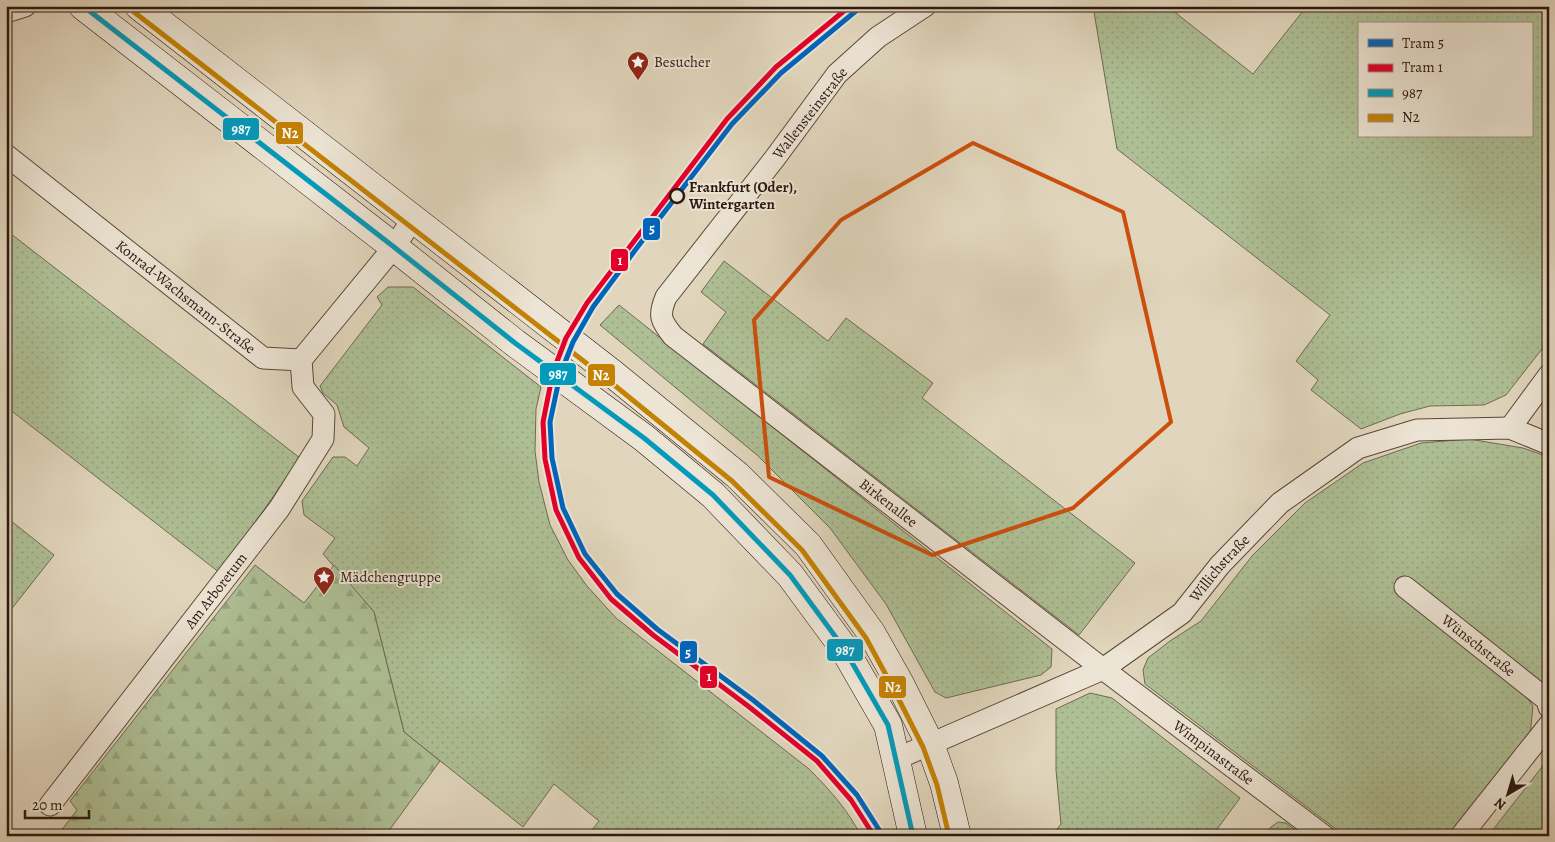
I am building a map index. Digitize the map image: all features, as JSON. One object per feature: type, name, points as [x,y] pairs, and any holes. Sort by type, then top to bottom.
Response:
[{"type":"street","points":[[6,12],[25,6]]},
{"type":"street","points":[[83,6],[515,343],[644,438],[713,495],[790,575],[843,647],[888,725],[913,836]]},
{"type":"street","points":[[139,6],[613,374],[737,475],[808,545],[872,634],[899,682],[930,744],[944,783],[957,836]]},
{"type":"street","name":"Wallensteinstraße","points":[[673,336],[664,324],[661,310],[666,297],[674,286],[775,158],[837,74],[878,37],[925,6]]},
{"type":"street","name":"Konrad-Wachsmann-Straße","points":[[6,155],[262,358],[301,360]]},
{"type":"street","points":[[301,360],[394,247],[413,219]]},
{"type":"street","name":"Birkenallee","points":[[673,336],[1103,668]]},
{"type":"street","name":"Am Arboretum","points":[[50,805],[279,509],[323,439],[324,414],[303,387],[301,360]]},
{"type":"street","points":[[1510,428],[1549,376]]},
{"type":"street","name":"Willichstraße","points":[[896,758],[1103,668],[1182,613],[1220,565],[1280,503],[1358,448],[1417,430],[1510,428],[1544,442]]},
{"type":"street","name":"Wünschstraße","points":[[1405,587],[1547,700],[1549,707]]},
{"type":"street","name":"Wimpinastraße","points":[[1103,668],[1324,836]]},
{"type":"street","points":[[1461,836],[1549,725]]},
{"type":"highlighted area","points":[[973,143],[1123,212],[1171,422],[1073,508],[932,555],[769,477],[754,320],[841,220]]},
{"type":"green space","points":[[1093,6],[1167,6],[1253,74],[1307,6],[1549,6],[1549,340],[1506,395],[1484,405],[1430,406],[1400,414],[1361,429],[1311,390],[1318,380],[1296,361],[1330,315],[1117,149]]},
{"type":"green space","points":[[6,230],[300,458],[220,573],[13,412],[6,420]]},
{"type":"green space","points":[[724,261],[828,341],[846,318],[933,383],[922,398],[1135,563],[1079,635],[703,344],[726,312],[701,292]]},
{"type":"green space","points":[[388,287],[413,287],[541,387],[536,409],[535,451],[539,482],[550,525],[568,560],[587,586],[616,618],[809,769],[838,800],[861,836],[591,836],[589,834],[599,821],[554,784],[523,827],[404,732],[374,612],[323,554],[335,538],[304,515],[302,501],[333,457],[345,457],[357,466],[369,448],[344,427],[337,405],[323,393],[320,386],[382,305],[377,297]]},
{"type":"green space","points":[[619,305],[1052,649],[1051,667],[1041,675],[946,698],[935,692],[886,604],[830,528],[757,455],[600,325]]},
{"type":"green space","points":[[1469,439],[1523,448],[1549,457],[1549,692],[1404,576],[1396,588],[1522,691],[1533,706],[1530,736],[1452,836],[1345,836],[1145,684],[1143,670],[1148,658],[1201,621],[1252,556],[1305,503],[1363,463],[1421,443]]},
{"type":"green space","points":[[6,517],[54,555],[6,616]]},
{"type":"green space","points":[[255,565],[304,603],[334,565],[374,612],[404,732],[440,761],[385,836],[57,836],[77,810],[70,801]]},
{"type":"green space","points":[[1090,693],[1112,698],[1240,798],[1212,836],[1052,836],[1061,824],[1056,770],[1056,709]]},
{"type":"green space","points":[[1549,758],[1549,836],[1488,836]]},
{"type":"green space","points":[[1278,822],[1286,823],[1303,836],[1264,836]]},
{"type":"tram line","name":"1","points":[[850,6],[776,67],[727,119],[587,303],[566,338],[553,372],[543,422],[545,459],[556,510],[579,558],[611,599],[653,635],[748,706],[817,761],[851,800],[874,836]]},
{"type":"tram line","name":"5","points":[[862,6],[781,73],[732,124],[636,249],[593,307],[573,342],[560,375],[550,422],[552,458],[563,508],[585,554],[617,594],[657,629],[753,700],[822,756],[857,795],[883,836]]},
{"type":"transit line","name":"987","points":[[83,6],[515,343],[644,438],[713,495],[790,575],[843,647],[888,725],[913,836]]},
{"type":"transit line","name":"N2","points":[[134,12],[608,380],[732,481],[802,550],[866,638],[892,686],[923,747],[937,785],[949,836]]},
{"type":"place","name":"Besucher","points":[[638,81]]},
{"type":"place","name":"Frankfurt (Oder), Wintergarten","points":[[677,196]]},
{"type":"place","name":"Mädchengruppe","points":[[324,596]]}]
